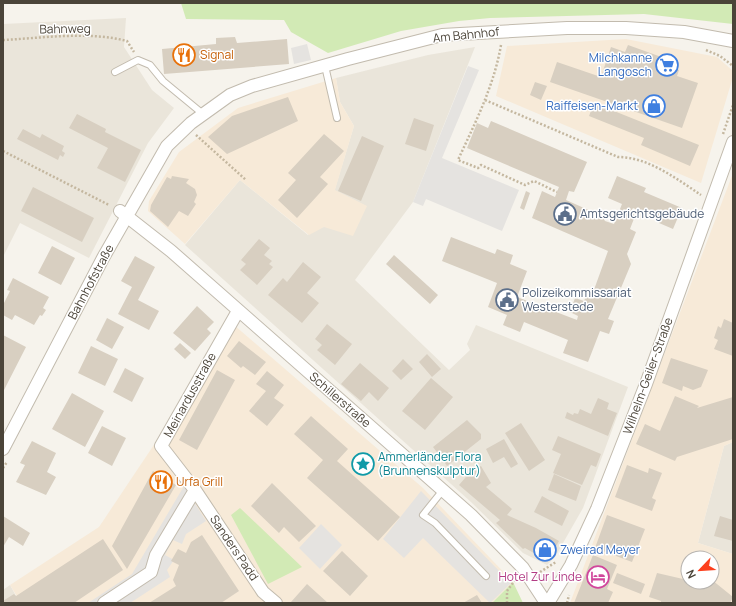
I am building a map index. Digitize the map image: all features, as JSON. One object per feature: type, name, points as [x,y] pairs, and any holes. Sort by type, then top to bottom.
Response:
[{"type":"street","name":"Am Bahnhof","points":[[189,125],[230,95],[252,86],[442,35],[566,28],[626,28],[684,32],[733,41]]},
{"type":"street","name":"Bahnhofstraße","points":[[7,452],[124,214],[167,146],[189,125]]},
{"type":"street","name":"Wilhelm-Geiler-Straße","points":[[547,603],[571,565],[597,510],[646,384],[733,142]]},
{"type":"street","name":"Schillerstraße","points":[[124,214],[171,251],[471,515],[523,568],[547,603]]},
{"type":"street","name":"Meinardusstraße","points":[[195,490],[161,446],[238,311]]},
{"type":"street","points":[[104,603],[151,572],[156,555],[195,490]]},
{"type":"street","name":"Sanders Padd","points":[[195,490],[263,592],[276,603]]},
{"type":"lane","points":[[115,72],[138,60],[150,65],[163,81],[203,114]]},
{"type":"lane","points":[[325,66],[337,118]]},
{"type":"lane","points":[[443,490],[423,515],[435,523],[486,576]]},
{"type":"path","name":"Bahnweg","points":[[3,40],[83,37],[127,41]]},
{"type":"path","points":[[502,40],[498,64],[485,100],[458,160],[478,168],[481,165],[525,185],[534,181],[558,192]]},
{"type":"path","points":[[702,49],[720,56],[733,66]]},
{"type":"path","points":[[485,100],[618,157],[630,157],[666,172],[701,195]]},
{"type":"path","points":[[189,125],[197,135],[246,180]]},
{"type":"path","points":[[192,139],[202,131]]},
{"type":"path","points":[[3,151],[124,214]]},
{"type":"path","points":[[3,468],[7,452]]},
{"type":"path","points":[[508,603],[507,591],[514,580]]},
{"type":"shaded area","points":[[126,18],[124,47],[152,90],[174,108],[148,143],[89,258],[20,223],[3,257],[3,24]]},
{"type":"shaded area","points":[[626,39],[717,57],[733,71],[733,77],[701,183],[496,96],[507,46]]},
{"type":"shaded area","points":[[307,44],[311,60],[294,64],[291,48]]},
{"type":"shaded area","points":[[475,47],[413,202],[355,280],[449,370],[470,350],[467,344],[476,325],[628,387],[583,508],[555,557],[547,565],[523,553],[471,502],[185,245],[240,180],[308,235],[334,192],[354,126],[340,102],[336,78],[428,55]]},
{"type":"shaded area","points":[[468,66],[479,70],[442,158],[519,190],[502,231],[426,199],[423,206],[413,202]]},
{"type":"shaded area","points":[[336,78],[340,102],[354,126],[335,190],[367,206],[353,236],[324,227],[309,235],[240,180],[185,244],[148,211],[149,201],[179,152],[238,108]]},
{"type":"shaded area","points":[[733,173],[733,442],[724,446],[698,543],[733,554],[733,603],[570,603]]},
{"type":"shaded area","points":[[234,325],[423,488],[513,582],[492,603],[21,603],[10,585],[99,527]]},
{"type":"shaded area","points":[[733,442],[733,554],[698,543],[724,446]]},
{"type":"shaded area","points":[[184,486],[206,521],[186,534],[182,544],[173,540],[165,555],[174,560],[167,570],[170,577],[130,603],[88,603],[132,574]]},
{"type":"shaded area","points":[[421,491],[511,583],[490,603],[423,538],[404,558],[383,539]]},
{"type":"shaded area","points":[[321,524],[342,545],[320,569],[299,548]]},
{"type":"shaded area","points":[[10,585],[16,596],[3,603],[3,590]]},
{"type":"green space","points":[[181,3],[733,3],[733,24],[644,14],[490,18],[459,21],[401,31],[328,53],[291,32],[284,20],[186,19]]},
{"type":"green space","points":[[240,508],[302,567],[268,584],[231,515]]},
{"type":"green space","points":[[513,582],[523,603],[492,603]]},
{"type":"building","points":[[235,37],[237,43],[287,39],[289,64],[164,74],[162,49],[216,44],[216,38]]},
{"type":"building","name":"Raiffeisen-Markt","points":[[628,45],[667,59],[665,66],[679,70],[677,76],[698,83],[682,128],[550,82],[557,62],[601,77],[611,47],[625,52]]},
{"type":"building","points":[[535,82],[547,86],[541,100],[530,95]]},
{"type":"building","points":[[288,97],[298,121],[227,154],[208,137],[232,116]]},
{"type":"building","points":[[594,103],[699,145],[690,166],[641,145],[644,138],[589,116]]},
{"type":"building","points":[[77,114],[106,129],[105,132],[141,150],[125,182],[97,168],[108,148],[69,128]]},
{"type":"building","points":[[414,118],[434,125],[426,151],[405,144]]},
{"type":"building","name":"Amtsgerichtsgebäude","points":[[491,121],[587,162],[574,192],[569,191],[566,200],[602,216],[605,221],[614,224],[622,204],[608,198],[617,176],[646,188],[644,192],[682,208],[673,229],[659,223],[657,218],[633,208],[631,211],[635,216],[630,229],[636,232],[627,254],[631,264],[608,319],[614,321],[609,334],[600,331],[588,362],[563,353],[568,340],[524,322],[520,332],[503,325],[507,315],[488,307],[497,283],[442,261],[451,237],[495,254],[497,249],[513,255],[510,264],[527,271],[517,297],[577,320],[578,316],[570,312],[575,298],[584,301],[586,296],[591,298],[608,251],[532,218],[542,191],[555,197],[559,187],[467,148],[477,123],[488,128]]},
{"type":"building","points":[[23,129],[40,138],[42,134],[64,146],[62,151],[65,153],[63,157],[60,155],[58,160],[17,139]]},
{"type":"building","points":[[324,134],[344,151],[320,177],[328,184],[297,218],[278,200],[296,180],[288,173]]},
{"type":"building","points":[[362,136],[384,146],[361,201],[338,191]]},
{"type":"building","points":[[172,176],[189,179],[186,183],[195,189],[197,195],[194,202],[196,204],[188,216],[179,211],[168,227],[150,211],[151,205],[167,177],[171,179]]},
{"type":"building","points":[[33,187],[94,218],[82,242],[21,211]]},
{"type":"building","points":[[526,191],[530,193],[524,210],[520,208]]},
{"type":"building","points":[[259,239],[270,248],[264,255],[272,261],[269,264],[273,267],[257,285],[240,270],[246,264],[241,260]]},
{"type":"building","points":[[52,246],[75,258],[61,285],[38,273]]},
{"type":"building","points":[[394,255],[438,295],[430,304],[386,264]]},
{"type":"building","points":[[135,256],[155,267],[138,300],[159,311],[149,330],[118,314],[132,287],[121,281]]},
{"type":"building","points":[[303,262],[321,277],[307,293],[319,303],[302,323],[268,295],[283,278],[287,282]]},
{"type":"building","points":[[13,278],[49,297],[43,308],[46,310],[42,316],[40,315],[34,325],[15,315],[12,320],[3,315],[3,305],[10,291],[7,290]]},
{"type":"building","points":[[197,306],[214,322],[207,329],[211,333],[195,351],[173,333]]},
{"type":"building","points":[[107,318],[124,327],[112,349],[96,340]]},
{"type":"building","points":[[724,319],[733,323],[733,356],[714,349],[718,340],[714,338],[718,326],[721,328]]},
{"type":"building","points":[[327,324],[352,344],[335,365],[317,350],[322,345],[315,339]]},
{"type":"building","points":[[3,335],[26,347],[3,392]]},
{"type":"building","points":[[239,341],[266,362],[255,375],[243,366],[241,368],[227,356]]},
{"type":"building","points":[[180,343],[191,353],[185,359],[174,349]]},
{"type":"building","points":[[91,346],[118,359],[105,386],[78,373]]},
{"type":"building","points":[[427,354],[441,369],[432,377],[419,362]]},
{"type":"building","points":[[671,358],[708,370],[701,387],[693,390],[683,386],[682,391],[662,383]]},
{"type":"building","points":[[403,359],[413,369],[401,380],[392,371]]},
{"type":"building","points":[[360,363],[389,388],[378,401],[369,392],[361,401],[341,384]]},
{"type":"building","points":[[125,368],[144,378],[132,402],[113,392]]},
{"type":"building","points":[[217,370],[235,380],[197,450],[179,440]]},
{"type":"building","points":[[267,371],[284,385],[274,398],[284,405],[267,426],[249,411],[266,391],[256,384]]},
{"type":"building","points":[[431,378],[453,397],[425,430],[402,411]]},
{"type":"building","points":[[72,393],[104,411],[85,447],[52,429]]},
{"type":"building","points":[[675,396],[699,406],[697,408],[733,397],[733,439],[677,457],[675,461],[636,444],[645,424],[660,431]]},
{"type":"building","points":[[598,398],[609,403],[607,409],[617,413],[608,436],[565,418],[567,412],[573,415],[574,413],[578,414],[580,409],[591,414]]},
{"type":"building","points":[[311,416],[348,449],[337,461],[400,517],[378,541],[307,478],[323,460],[294,434]]},
{"type":"building","points":[[467,420],[481,434],[481,439],[447,466],[443,460],[440,460],[437,457],[439,455],[433,447]]},
{"type":"building","points":[[521,423],[545,460],[529,471],[505,433]]},
{"type":"building","points":[[102,426],[126,438],[112,466],[88,453]]},
{"type":"building","points":[[558,436],[601,454],[596,467],[591,465],[582,485],[553,473],[561,454],[552,450]]},
{"type":"building","points":[[504,439],[518,464],[511,468],[504,457],[493,463],[486,449]]},
{"type":"building","points":[[32,441],[56,453],[47,472],[56,477],[46,495],[16,482],[25,465],[20,463]]},
{"type":"building","points":[[627,465],[648,473],[649,468],[662,473],[652,498],[656,500],[652,511],[615,497]]},
{"type":"building","points":[[481,466],[491,483],[486,487],[512,509],[507,515],[536,528],[559,541],[548,561],[525,548],[523,549],[496,523],[500,520],[459,485],[472,470]]},
{"type":"building","points":[[153,471],[176,485],[127,569],[112,546]]},
{"type":"building","points":[[554,474],[581,486],[576,501],[548,490]]},
{"type":"building","points":[[272,483],[316,526],[299,542],[284,527],[279,533],[251,506]]},
{"type":"building","points":[[542,496],[569,511],[562,526],[534,512]]},
{"type":"building","points":[[607,515],[645,529],[632,562],[595,548]]},
{"type":"building","points":[[3,516],[30,533],[23,546],[9,537],[3,547]]},
{"type":"building","points":[[720,516],[733,520],[733,541],[714,536]]},
{"type":"building","points":[[202,535],[239,591],[221,603],[149,603],[176,586],[173,580],[179,565],[171,561],[178,549],[186,553],[191,542]]},
{"type":"building","points":[[103,539],[123,570],[74,603],[3,603],[3,601],[14,594],[16,596]]},
{"type":"building","points":[[342,551],[368,576],[350,596],[323,571]]},
{"type":"building","name":"Hotel Zur Linde","points":[[593,555],[617,565],[607,589],[613,592],[608,603],[574,603]]},
{"type":"building","points":[[617,573],[645,584],[641,594],[613,583]]},
{"type":"building","points":[[657,573],[680,578],[680,590],[720,590],[720,586],[733,597],[730,603],[661,603],[661,601],[649,597]]},
{"type":"building","points":[[307,584],[328,603],[292,603],[291,602]]},
{"type":"building","points":[[477,595],[482,603],[463,603]]},
{"type":"place","name":"Signal","points":[[184,55]]},
{"type":"place","name":"Milchkanne Langosch","points":[[667,65]]},
{"type":"place","name":"Raiffeisen-Markt","points":[[654,106]]},
{"type":"place","name":"Amtsgerichtsgebäude","points":[[565,214]]},
{"type":"place","name":"Polizeikommissariat Westerstede","points":[[507,300]]},
{"type":"place","name":"Ammerländer Flora (Brunnenskulptur)","points":[[363,464]]},
{"type":"place","name":"Urfa Grill","points":[[161,482]]},
{"type":"place","name":"Zweirad Meyer","points":[[545,550]]},
{"type":"place","name":"Hotel Zur Linde","points":[[598,577]]}]
